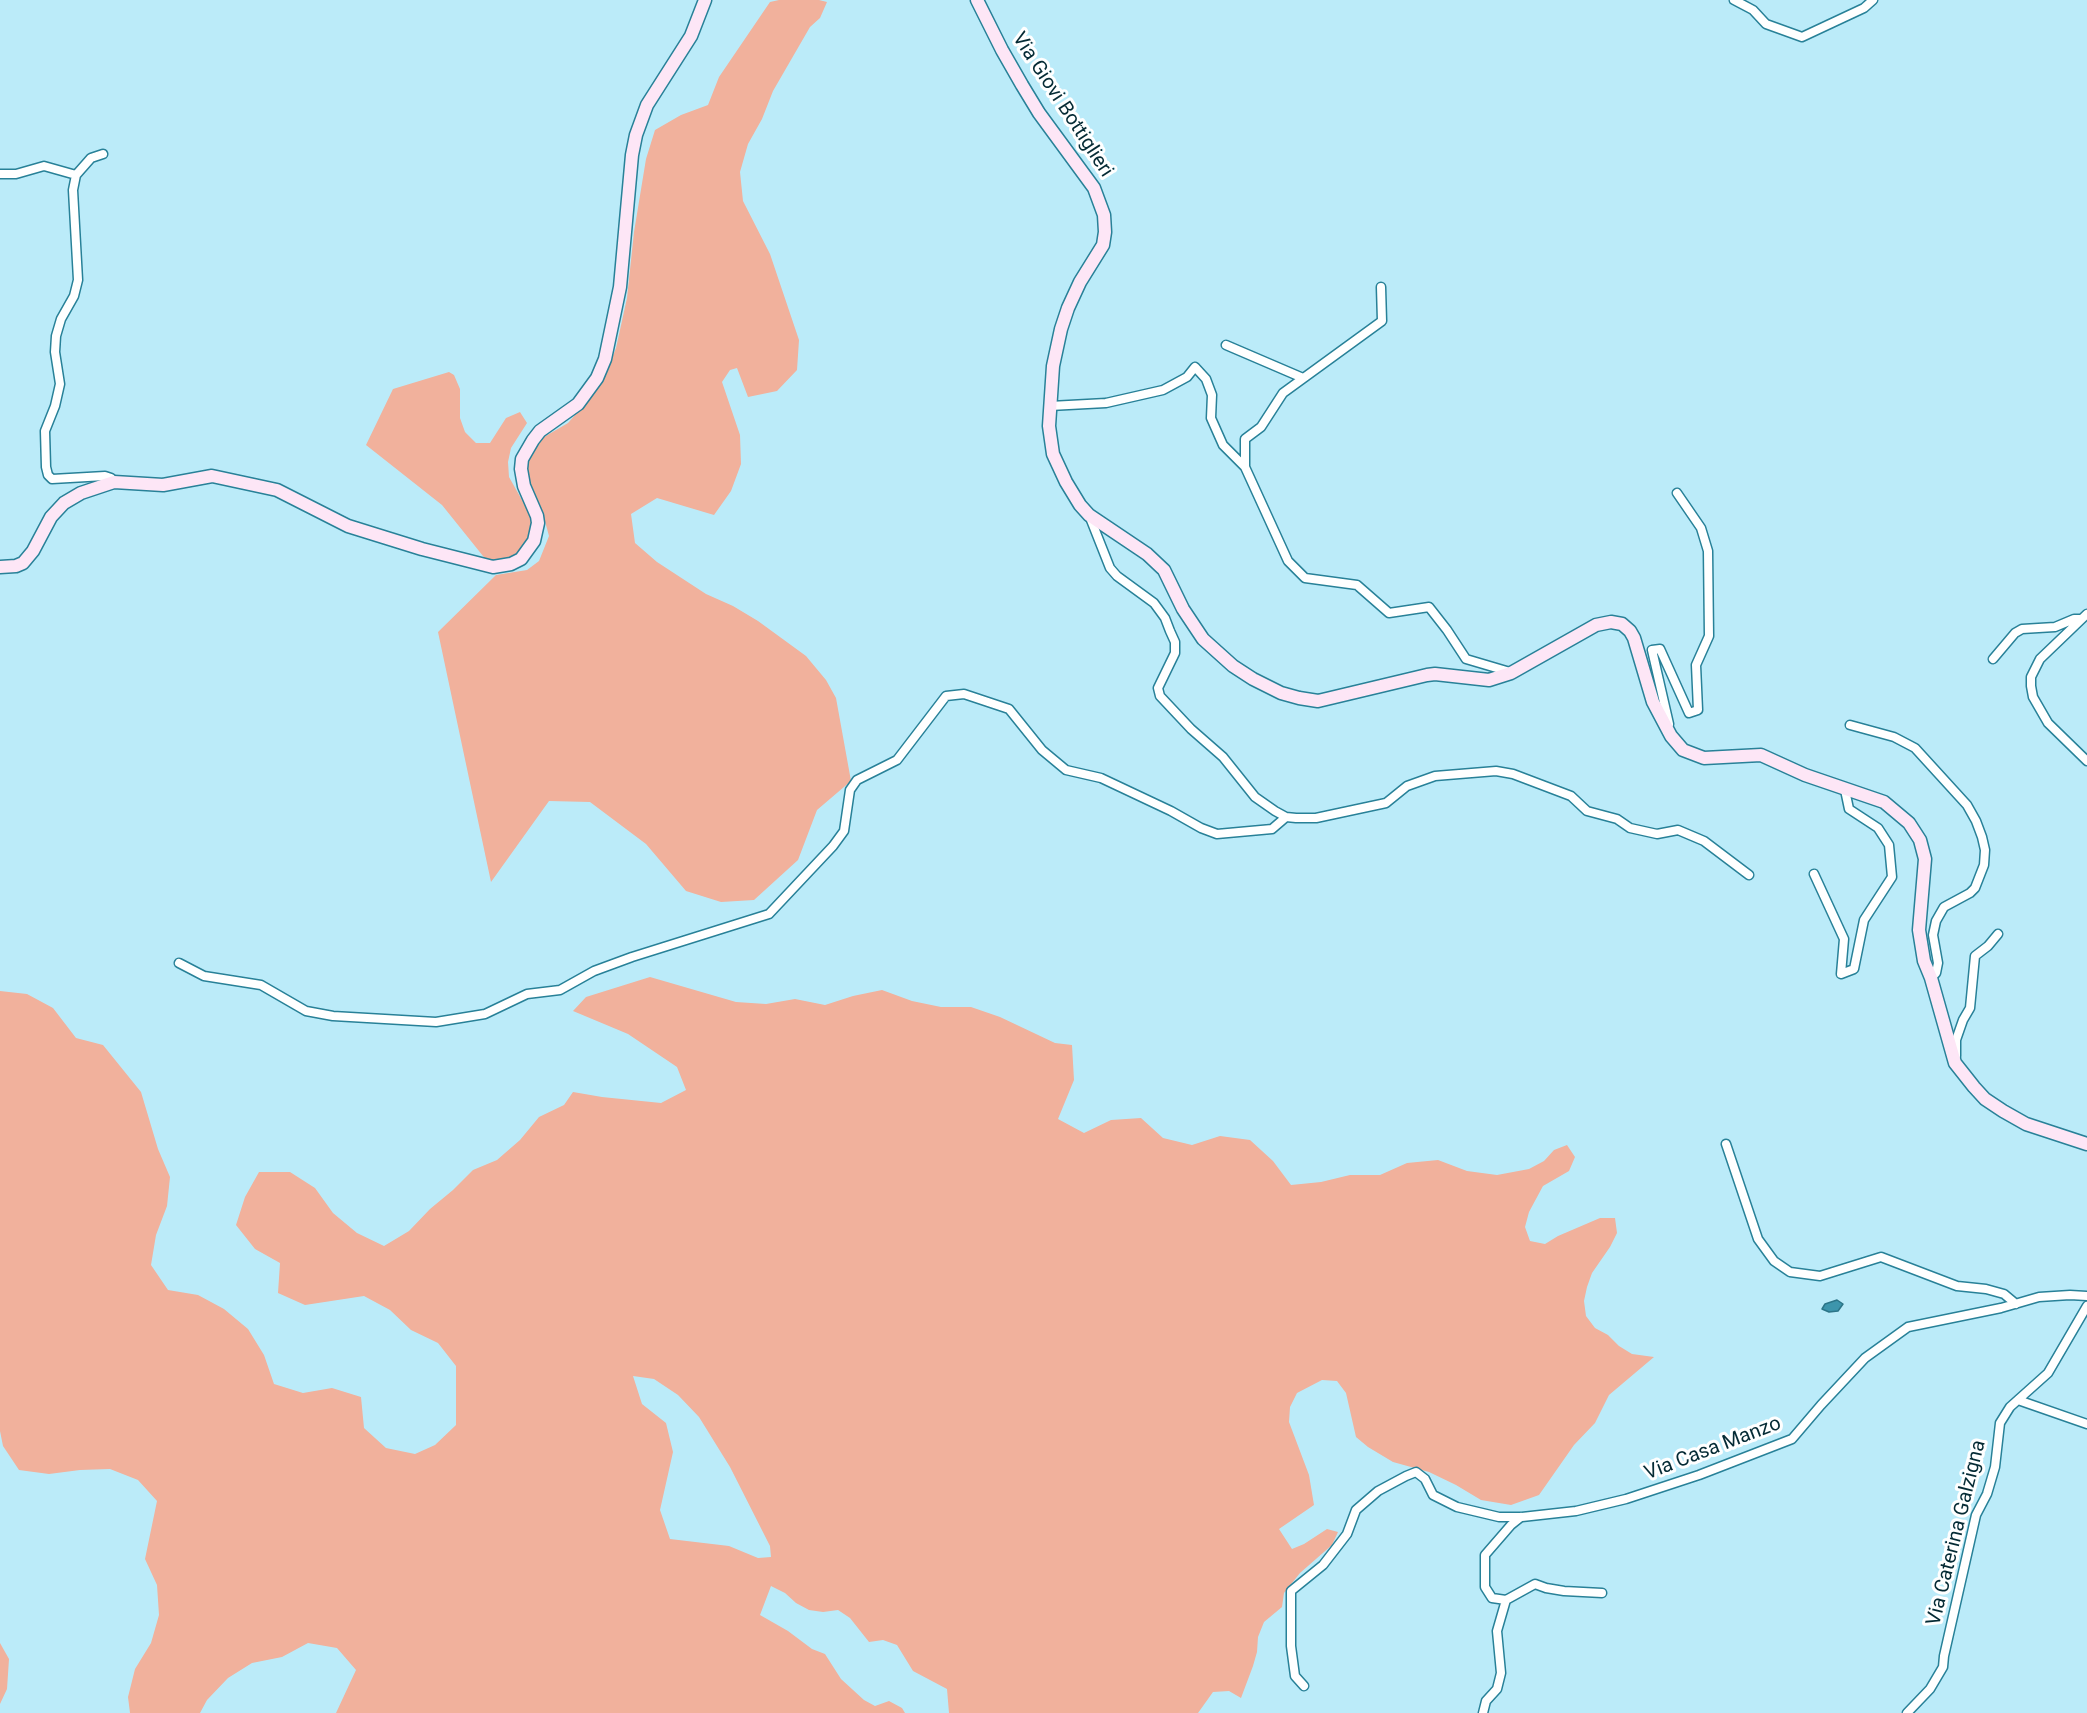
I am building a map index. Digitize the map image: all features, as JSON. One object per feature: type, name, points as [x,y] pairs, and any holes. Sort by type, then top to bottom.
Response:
[{"type":"street","points":[[0,567],[23,563],[33,551],[51,517],[64,503],[81,493],[114,482],[163,485],[212,476],[277,490],[348,526],[423,549],[493,567],[511,564],[521,559],[534,541],[538,523],[524,486],[520,468],[522,459],[540,431],[566,414],[590,390],[605,360],[620,286],[631,164],[636,135],[647,105],[691,36],[705,0]]},
{"type":"street","name":"Via Giovi Bottiglieri","points":[[977,0],[1022,85],[1094,188],[1104,215],[1103,245],[1080,282],[1063,321],[1053,366],[1049,426],[1053,454],[1070,488],[1089,515],[1156,561],[1164,570],[1192,626],[1216,652],[1253,679],[1281,693],[1299,698],[1325,700],[1435,674],[1489,680],[1511,673],[1596,625],[1611,622],[1622,624],[1634,638],[1653,702],[1671,736],[1683,750],[1692,755],[1718,759],[1761,755],[1787,768],[1884,802],[1909,823],[1920,840],[1925,859],[1919,930],[1924,961],[1955,1062],[1985,1099],[2003,1111],[2026,1124],[2087,1144]]},
{"type":"street","points":[[1734,0],[1753,10],[1766,24],[1802,36],[1864,8],[1873,0]]},
{"type":"street","points":[[103,154],[91,158],[76,175],[73,190],[78,280],[74,296],[61,320],[56,336],[55,352],[60,384],[55,406],[45,430],[46,467],[52,479],[105,476],[114,482]]},
{"type":"street","points":[[0,174],[16,174],[44,166],[76,175]]},
{"type":"street","points":[[1245,467],[1245,438],[1261,427],[1283,393],[1382,321],[1381,287]]},
{"type":"street","points":[[1226,345],[1303,378]]},
{"type":"street","points":[[1050,406],[1106,403],[1163,390],[1187,377],[1196,367],[1206,379],[1212,395],[1211,418],[1222,445],[1245,467],[1288,561],[1305,578],[1357,585],[1389,613],[1429,607],[1448,630],[1466,659],[1511,673]]},
{"type":"street","points":[[1671,736],[1652,650],[1660,649],[1689,713],[1698,710],[1696,665],[1709,636],[1708,550],[1701,528],[1677,493]]},
{"type":"street","points":[[1089,515],[1110,568],[1117,576],[1154,603],[1165,618],[1175,642],[1175,653],[1158,688],[1160,696],[1222,757],[1255,797],[1286,817],[1316,818],[1386,803],[1407,786],[1434,776],[1496,771],[1513,774],[1571,796],[1587,811],[1617,819],[1630,828],[1657,834],[1678,830],[1704,841],[1749,875]]},
{"type":"street","points":[[1993,658],[2015,633],[2022,629],[2055,627],[2084,616]]},
{"type":"street","points":[[2084,616],[2040,659],[2031,677],[2031,686],[2033,698],[2048,723],[2087,761]]},
{"type":"street","points":[[179,963],[204,976],[261,986],[306,1011],[333,1017],[436,1022],[485,1014],[527,994],[560,990],[594,971],[632,957],[769,914],[833,846],[844,831],[850,790],[857,780],[897,760],[946,696],[964,694],[1009,708],[1042,750],[1066,770],[1101,778],[1217,834],[1272,829],[1286,817]]},
{"type":"street","points":[[1850,725],[1894,737],[1915,748],[1958,793],[1976,821],[1982,837],[1984,865],[1975,888],[1970,894],[1944,907],[1936,921],[1933,935],[1938,963],[1936,973],[1931,978]]},
{"type":"street","points":[[1814,874],[1844,939],[1841,974],[1854,969],[1864,920],[1892,877],[1889,845],[1878,828],[1849,809],[1845,790]]},
{"type":"street","points":[[1955,1062],[1956,1040],[1970,1008],[1975,957],[1998,934]]},
{"type":"street","points":[[1726,1144],[1758,1239],[1774,1261],[1790,1272],[1820,1276],[1881,1257],[1957,1286],[1986,1289],[2004,1294],[2016,1304]]},
{"type":"street","name":"Via Casa Manzo","points":[[1304,1686],[1295,1676],[1291,1591],[1323,1565],[1347,1534],[1356,1510],[1378,1491],[1406,1476],[1416,1472],[1425,1479],[1433,1495],[1457,1507],[1500,1517],[1522,1517],[1576,1510],[1626,1499],[1699,1475],[1792,1439],[1864,1358],[1908,1327],[2039,1297],[2087,1296]]},
{"type":"street","name":"Via Caterina Galzigna","points":[[1907,1713],[1930,1689],[1943,1667],[1976,1515],[1987,1494],[1995,1467],[2000,1423],[2007,1411],[2048,1372],[2087,1306]]},
{"type":"street","points":[[2018,1400],[2087,1424]]},
{"type":"street","points":[[1522,1517],[1511,1525],[1485,1555],[1485,1587],[1492,1598],[1506,1600],[1535,1584],[1564,1591],[1602,1593]]},
{"type":"street","points":[[1483,1713],[1486,1701],[1497,1689],[1501,1673],[1497,1631],[1506,1600]]},
{"type":"shaded area","points":[[779,0],[827,2],[820,18],[810,27],[773,91],[762,119],[748,144],[740,172],[743,201],[770,254],[799,340],[797,370],[777,391],[748,397],[737,368],[730,370],[722,382],[740,435],[741,464],[731,491],[714,515],[657,498],[631,514],[635,543],[657,562],[706,594],[758,621],[806,656],[826,680],[836,698],[851,781],[817,810],[798,860],[754,900],[721,902],[686,891],[646,844],[590,802],[549,801],[491,882],[438,632],[496,575],[527,570],[539,561],[549,536],[543,514],[526,475],[529,458],[544,437],[568,423],[582,407],[604,378],[616,348],[627,298],[634,232],[646,159],[655,130],[681,115],[708,105],[719,77],[770,2]]},
{"type":"shaded area","points":[[449,372],[454,375],[460,389],[460,418],[465,432],[476,443],[490,443],[506,418],[520,412],[527,423],[511,448],[508,462],[509,477],[531,516],[532,531],[526,545],[516,556],[503,563],[487,561],[442,505],[366,445],[393,389]]},
{"type":"shaded area","points":[[650,977],[736,1002],[766,1004],[795,999],[825,1005],[882,990],[912,1001],[941,1007],[971,1007],[1000,1017],[1055,1043],[1072,1045],[1074,1080],[1058,1119],[1084,1133],[1111,1120],[1141,1118],[1163,1138],[1192,1145],[1220,1136],[1250,1140],[1273,1161],[1291,1185],[1321,1182],[1350,1175],[1380,1175],[1407,1163],[1438,1160],[1467,1171],[1497,1175],[1529,1169],[1544,1161],[1554,1150],[1567,1145],[1575,1157],[1569,1171],[1543,1186],[1529,1212],[1525,1227],[1530,1241],[1545,1244],[1600,1218],[1615,1218],[1617,1233],[1592,1273],[1587,1287],[1584,1301],[1586,1316],[1595,1328],[1632,1354],[1654,1357],[1609,1395],[1595,1423],[1574,1445],[1539,1495],[1511,1505],[1481,1500],[1429,1472],[1393,1462],[1368,1447],[1356,1437],[1346,1393],[1337,1381],[1322,1380],[1297,1393],[1290,1407],[1289,1422],[1309,1475],[1314,1505],[1279,1529],[1292,1549],[1327,1529],[1338,1532],[1332,1545],[1300,1573],[1284,1593],[1282,1607],[1264,1622],[1258,1637],[1253,1666],[1241,1698],[1229,1691],[1213,1692],[1198,1713],[949,1713],[947,1689],[913,1671],[897,1645],[883,1640],[869,1642],[850,1618],[838,1610],[823,1612],[809,1610],[771,1586],[760,1615],[788,1631],[812,1649],[825,1654],[841,1679],[864,1700],[875,1706],[889,1701],[902,1708],[905,1713],[336,1713],[356,1670],[337,1648],[308,1643],[282,1657],[252,1663],[228,1678],[207,1700],[200,1713],[130,1713],[128,1697],[135,1669],[151,1643],[159,1615],[157,1585],[145,1559],[157,1501],[138,1480],[110,1469],[49,1474],[19,1470],[3,1446],[0,1431],[0,991],[27,994],[53,1008],[76,1038],[103,1045],[141,1092],[158,1149],[170,1177],[167,1206],[156,1235],[151,1265],[168,1290],[198,1295],[224,1309],[248,1329],[264,1355],[274,1384],[303,1393],[332,1388],[361,1397],[364,1428],[386,1448],[415,1454],[435,1445],[456,1425],[456,1366],[438,1343],[411,1330],[390,1310],[364,1296],[305,1305],[278,1293],[280,1263],[255,1249],[236,1225],[245,1197],[259,1172],[290,1172],[315,1188],[333,1213],[357,1233],[384,1246],[409,1231],[473,1170],[497,1160],[520,1140],[539,1117],[564,1105],[573,1092],[661,1103],[686,1090],[677,1067],[628,1034],[573,1011],[586,997]],"holes":[[[633,1376],[654,1379],[678,1395],[699,1417],[730,1467],[770,1546],[771,1557],[758,1558],[729,1546],[670,1539],[660,1510],[673,1452],[666,1423],[642,1404]]]},
{"type":"shaded area","points":[[0,1643],[9,1659],[7,1689],[0,1704]]},
{"type":"water","points":[[1837,1300],[1843,1304],[1838,1311],[1829,1312],[1822,1309],[1825,1304]]}]
